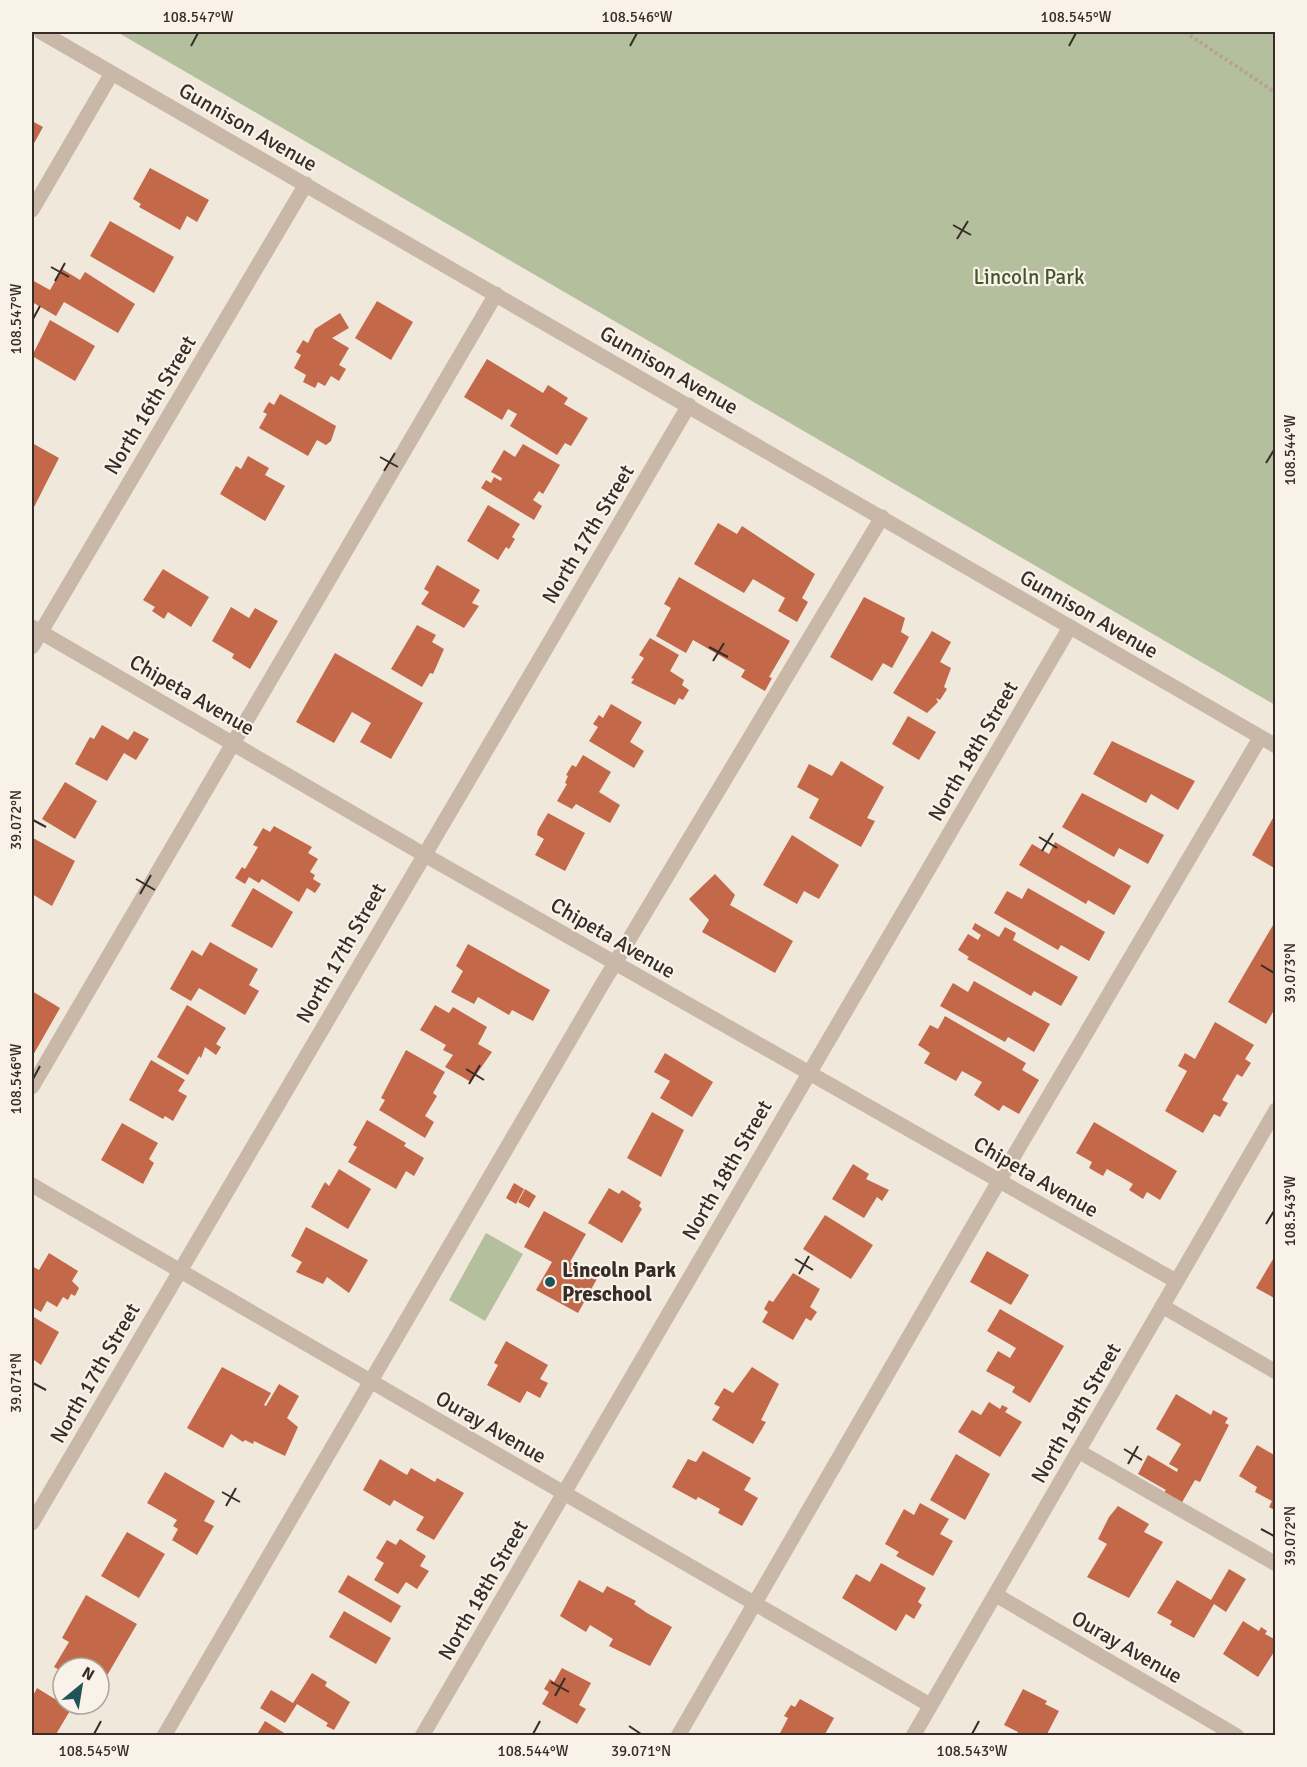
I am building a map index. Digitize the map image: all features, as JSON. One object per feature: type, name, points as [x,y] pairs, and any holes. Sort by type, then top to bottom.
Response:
[{"type":"street","name":"Gunnison Avenue","points":[[41,32],[1275,746]]},
{"type":"street","points":[[32,210],[112,73]]},
{"type":"street","name":"North 16th Street","points":[[32,647],[36,629],[306,184]]},
{"type":"street","points":[[32,1087],[496,294]]},
{"type":"street","name":"North 17th Street","points":[[32,1524],[423,854],[689,405]]},
{"type":"street","points":[[164,1736],[615,963],[882,517]]},
{"type":"street","name":"North 18th Street","points":[[422,1736],[1070,627]]},
{"type":"street","name":"Chipeta Avenue","points":[[36,629],[423,854],[1176,1281]]},
{"type":"street","points":[[678,1736],[999,1181],[1260,738]]},
{"type":"street","name":"North 19th Street","points":[[913,1736],[1275,1110]]},
{"type":"street","name":"Ouray Avenue","points":[[32,1185],[930,1705]]},
{"type":"street","points":[[1162,1306],[1275,1372]]},
{"type":"street","points":[[1078,1451],[1275,1564]]},
{"type":"street","name":"Ouray Avenue","points":[[996,1595],[1237,1736]]},
{"type":"path","points":[[1185,32],[1275,93]]},
{"type":"green space","name":"Lincoln Park","points":[[117,32],[1275,32],[1275,705]]},
{"type":"green space","points":[[486,1233],[523,1254],[485,1321],[449,1300]]},
{"type":"building","points":[[32,121],[43,127],[32,147]]},
{"type":"building","points":[[150,168],[209,200],[197,222],[187,216],[180,230],[139,207],[141,204],[133,199]]},
{"type":"building","points":[[110,221],[174,257],[154,293],[90,256]]},
{"type":"building","points":[[62,269],[80,280],[85,272],[135,304],[118,333],[64,302],[56,316],[32,302],[32,280],[50,290]]},
{"type":"building","points":[[377,301],[413,322],[391,360],[355,338]]},
{"type":"building","points":[[340,313],[349,328],[332,338],[349,348],[339,365],[346,369],[339,381],[331,376],[325,386],[318,382],[315,388],[303,382],[306,375],[294,368],[301,355],[296,352],[303,340],[308,343],[315,329]]},
{"type":"building","points":[[50,320],[95,346],[75,381],[32,356]]},
{"type":"building","points":[[487,359],[543,393],[548,385],[568,398],[564,404],[588,418],[571,446],[565,443],[557,455],[510,426],[517,414],[508,409],[502,420],[464,397]]},
{"type":"building","points":[[280,394],[336,426],[331,441],[326,445],[317,440],[308,456],[259,428],[267,414],[263,412],[269,402],[274,405]]},
{"type":"building","points":[[32,443],[59,458],[32,511]]},
{"type":"building","points":[[523,444],[560,465],[543,494],[539,491],[533,500],[542,506],[534,520],[481,488],[486,480],[491,483],[494,477],[501,481],[502,478],[491,472],[504,450],[515,457]]},
{"type":"building","points":[[248,456],[269,468],[265,475],[285,486],[265,521],[220,494],[236,466],[241,469]]},
{"type":"building","points":[[488,505],[520,524],[512,537],[515,539],[509,549],[506,547],[498,560],[467,541]]},
{"type":"building","points":[[718,523],[737,534],[742,526],[815,574],[802,598],[808,602],[797,622],[778,611],[785,598],[753,579],[744,593],[694,564]]},
{"type":"building","points":[[437,565],[480,590],[472,603],[479,606],[464,628],[421,604],[429,592],[424,589]]},
{"type":"building","points":[[163,569],[209,597],[191,627],[168,612],[164,619],[152,611],[155,607],[143,600]]},
{"type":"building","points":[[679,577],[790,641],[769,677],[772,678],[765,691],[741,677],[745,670],[693,640],[686,653],[656,636],[671,608],[664,604]]},
{"type":"building","points":[[864,597],[905,618],[901,632],[909,637],[892,668],[883,663],[872,681],[830,657]]},
{"type":"building","points":[[231,607],[249,618],[255,608],[278,621],[250,669],[232,658],[234,654],[212,641]]},
{"type":"building","points":[[417,625],[436,635],[432,642],[444,649],[433,674],[430,673],[422,687],[391,669]]},
{"type":"building","points":[[932,631],[951,642],[940,662],[951,668],[944,687],[947,689],[940,700],[936,698],[938,702],[927,713],[893,693]]},
{"type":"building","points":[[650,638],[679,655],[670,671],[684,680],[682,685],[689,690],[683,700],[679,698],[675,705],[631,683],[634,679],[631,678],[644,658],[639,655]]},
{"type":"building","points":[[335,653],[423,703],[391,759],[360,742],[371,723],[352,712],[334,743],[296,722]]},
{"type":"building","points":[[611,704],[642,722],[630,742],[644,751],[634,768],[589,741],[598,727],[593,724],[599,715],[603,718]]},
{"type":"building","points":[[908,716],[936,732],[919,760],[892,744]]},
{"type":"building","points":[[102,725],[128,740],[134,731],[149,739],[136,760],[124,753],[107,781],[75,764],[90,737],[94,739]]},
{"type":"building","points":[[1112,741],[1195,781],[1178,810],[1151,794],[1146,803],[1093,774]]},
{"type":"building","points":[[583,755],[611,772],[599,792],[620,805],[610,823],[576,804],[572,809],[557,801],[567,784],[565,783],[568,776],[566,775],[572,765],[576,767]]},
{"type":"building","points":[[841,761],[884,787],[867,818],[875,821],[861,847],[809,818],[819,799],[797,787],[809,764],[832,776]]},
{"type":"building","points":[[65,782],[97,801],[75,839],[42,819]]},
{"type":"building","points":[[1082,793],[1164,835],[1148,864],[1119,848],[1114,857],[1062,827]]},
{"type":"building","points":[[548,813],[585,833],[565,871],[535,855],[544,839],[537,835],[538,830]]},
{"type":"building","points":[[1273,818],[1276,820],[1276,869],[1252,855]]},
{"type":"building","points":[[274,826],[312,847],[308,853],[318,859],[310,872],[315,875],[313,879],[321,884],[315,893],[307,888],[299,902],[262,879],[259,883],[249,877],[245,884],[235,878],[242,867],[245,869],[258,847],[253,845],[263,828],[270,832]]},
{"type":"building","points":[[32,834],[33,838],[75,861],[52,906],[32,894]]},
{"type":"building","points":[[792,835],[839,865],[819,899],[804,891],[797,904],[763,885]]},
{"type":"building","points":[[1055,842],[1131,886],[1114,915],[1088,900],[1086,904],[1019,865],[1032,844],[1049,854]]},
{"type":"building","points":[[715,874],[735,895],[730,905],[793,941],[775,973],[702,932],[709,920],[689,899]]},
{"type":"building","points":[[253,888],[293,912],[272,948],[231,926]]},
{"type":"building","points":[[1028,888],[1105,932],[1089,961],[1061,945],[1058,950],[994,913],[1007,891],[1022,899]]},
{"type":"building","points":[[1276,920],[1276,1007],[1266,1024],[1228,1002]]},
{"type":"building","points":[[975,923],[999,937],[1005,927],[1016,933],[1013,940],[1078,977],[1061,1006],[1034,991],[1031,996],[967,959],[969,957],[958,950],[968,934],[978,940],[981,935],[972,929]]},
{"type":"building","points":[[210,942],[258,969],[249,985],[259,991],[245,1015],[199,988],[191,1001],[170,989],[192,950],[202,956]]},
{"type":"building","points":[[468,944],[550,990],[533,1021],[512,1010],[509,1015],[478,997],[474,1004],[451,992],[463,971],[456,966]]},
{"type":"building","points":[[974,981],[1050,1024],[1034,1052],[1008,1037],[1005,1042],[940,1006],[953,983],[968,992]]},
{"type":"building","points":[[32,991],[60,1008],[32,1057]]},
{"type":"building","points":[[187,1005],[226,1028],[216,1044],[221,1047],[216,1055],[205,1047],[201,1058],[199,1056],[188,1075],[157,1057]]},
{"type":"building","points":[[435,1005],[449,1013],[453,1007],[487,1027],[478,1044],[492,1052],[471,1082],[445,1067],[453,1055],[443,1050],[446,1045],[420,1030]]},
{"type":"building","points":[[945,1016],[1026,1063],[1022,1070],[1039,1080],[1019,1114],[1003,1105],[999,1111],[974,1095],[982,1082],[962,1071],[956,1081],[924,1063],[930,1053],[918,1045],[930,1025],[938,1029]]},
{"type":"building","points":[[1215,1022],[1254,1045],[1245,1059],[1251,1063],[1242,1077],[1237,1074],[1222,1100],[1228,1103],[1220,1117],[1214,1114],[1203,1133],[1165,1111],[1187,1071],[1178,1066],[1185,1053],[1195,1059]]},
{"type":"building","points":[[406,1050],[445,1072],[433,1093],[437,1096],[425,1116],[434,1122],[425,1138],[379,1110],[385,1100],[381,1098]]},
{"type":"building","points":[[665,1053],[713,1082],[692,1117],[660,1098],[670,1081],[654,1072]]},
{"type":"building","points":[[151,1060],[185,1080],[178,1091],[187,1096],[173,1121],[165,1116],[163,1119],[129,1100]]},
{"type":"building","points":[[652,1112],[684,1130],[661,1177],[627,1158]]},
{"type":"building","points":[[367,1120],[406,1143],[404,1146],[424,1158],[414,1176],[406,1171],[396,1189],[348,1162],[357,1147],[353,1145]]},
{"type":"building","points":[[1094,1122],[1177,1171],[1160,1200],[1147,1192],[1143,1199],[1129,1190],[1133,1184],[1107,1169],[1103,1176],[1089,1168],[1092,1162],[1076,1153]]},
{"type":"building","points":[[122,1123],[158,1143],[149,1159],[154,1163],[143,1184],[101,1160]]},
{"type":"building","points":[[853,1164],[869,1174],[866,1179],[889,1190],[882,1201],[877,1197],[864,1218],[832,1199]]},
{"type":"building","points":[[339,1169],[371,1189],[348,1229],[311,1207],[325,1182],[329,1186]]},
{"type":"building","points":[[514,1183],[524,1189],[516,1204],[506,1198]]},
{"type":"building","points":[[609,1188],[619,1194],[622,1190],[641,1202],[639,1206],[642,1209],[622,1243],[588,1223]]},
{"type":"building","points":[[525,1189],[536,1196],[529,1208],[518,1202]]},
{"type":"building","points":[[544,1211],[586,1234],[570,1262],[598,1277],[578,1313],[536,1290],[552,1262],[524,1247]]},
{"type":"building","points":[[825,1215],[873,1245],[851,1279],[803,1249]]},
{"type":"building","points":[[306,1227],[368,1260],[349,1293],[327,1277],[323,1284],[296,1272],[302,1262],[291,1256]]},
{"type":"building","points":[[987,1251],[1029,1275],[1011,1305],[970,1282]]},
{"type":"building","points":[[49,1253],[78,1271],[72,1281],[79,1288],[75,1296],[71,1294],[68,1300],[63,1297],[57,1307],[47,1301],[41,1312],[32,1307],[32,1266],[39,1270]]},
{"type":"building","points":[[1276,1254],[1276,1299],[1256,1288]]},
{"type":"building","points":[[793,1273],[820,1289],[810,1307],[817,1312],[811,1321],[806,1318],[793,1340],[762,1322],[768,1312],[764,1309],[769,1300],[773,1302]]},
{"type":"building","points":[[1000,1309],[1064,1346],[1030,1403],[1012,1392],[1015,1387],[986,1371],[998,1351],[1010,1358],[1016,1348],[987,1331]]},
{"type":"building","points":[[32,1316],[59,1332],[41,1365],[34,1360],[32,1364]]},
{"type":"building","points":[[506,1341],[548,1365],[540,1379],[548,1383],[540,1398],[527,1391],[520,1403],[487,1385],[498,1365],[494,1363]]},
{"type":"building","points":[[222,1367],[271,1393],[264,1405],[266,1406],[279,1384],[299,1396],[287,1418],[298,1427],[285,1456],[254,1441],[253,1444],[245,1440],[243,1442],[231,1434],[223,1448],[187,1428]]},
{"type":"building","points":[[752,1367],[779,1384],[761,1420],[766,1422],[753,1444],[712,1420],[720,1407],[714,1404],[724,1388],[733,1393]]},
{"type":"building","points":[[1176,1394],[1211,1415],[1213,1410],[1228,1418],[1225,1423],[1229,1425],[1200,1482],[1195,1480],[1181,1504],[1163,1494],[1166,1490],[1138,1474],[1148,1455],[1177,1472],[1178,1469],[1169,1464],[1181,1444],[1156,1429]]},
{"type":"building","points":[[989,1402],[1000,1409],[1002,1405],[1008,1408],[1005,1412],[1022,1422],[1000,1457],[958,1432],[972,1410],[981,1415]]},
{"type":"building","points":[[1257,1445],[1276,1456],[1276,1511],[1269,1507],[1272,1501],[1255,1492],[1257,1487],[1239,1476]]},
{"type":"building","points":[[703,1451],[751,1478],[744,1490],[758,1498],[742,1526],[718,1513],[720,1509],[698,1497],[696,1500],[672,1487],[688,1459],[696,1462]]},
{"type":"building","points":[[956,1454],[990,1474],[965,1520],[930,1500]]},
{"type":"building","points":[[380,1459],[407,1475],[411,1468],[435,1482],[437,1478],[464,1493],[434,1540],[416,1530],[424,1517],[394,1500],[390,1506],[363,1490]]},
{"type":"building","points":[[165,1472],[215,1501],[204,1521],[214,1526],[197,1555],[172,1540],[178,1529],[173,1526],[177,1520],[147,1503]]},
{"type":"building","points":[[920,1503],[949,1519],[940,1534],[953,1541],[933,1576],[896,1556],[899,1552],[885,1544],[904,1509],[914,1515]]},
{"type":"building","points":[[1118,1506],[1149,1524],[1144,1532],[1163,1542],[1129,1598],[1087,1577],[1107,1544],[1098,1539],[1109,1517]]},
{"type":"building","points":[[127,1532],[165,1554],[139,1598],[101,1576]]},
{"type":"building","points":[[400,1539],[426,1556],[420,1566],[429,1571],[417,1589],[406,1582],[398,1594],[374,1580],[384,1563],[376,1558],[387,1540],[396,1545]]},
{"type":"building","points":[[881,1563],[926,1588],[918,1602],[922,1605],[914,1619],[906,1614],[896,1631],[842,1598],[856,1574],[870,1582]]},
{"type":"building","points":[[1229,1569],[1246,1579],[1226,1612],[1214,1604],[1194,1638],[1170,1625],[1172,1621],[1157,1613],[1177,1580],[1211,1600]]},
{"type":"building","points":[[348,1575],[401,1606],[391,1623],[338,1592]]},
{"type":"building","points":[[579,1580],[603,1593],[607,1586],[636,1601],[634,1604],[672,1627],[650,1666],[609,1646],[613,1639],[590,1625],[586,1632],[560,1616]]},
{"type":"building","points":[[86,1595],[137,1624],[111,1669],[111,1656],[61,1656],[69,1642],[62,1638]]},
{"type":"building","points":[[344,1611],[391,1638],[376,1664],[329,1637]]},
{"type":"building","points":[[1243,1621],[1259,1631],[1261,1627],[1267,1631],[1265,1634],[1276,1640],[1276,1649],[1258,1677],[1223,1654]]},
{"type":"building","points":[[562,1668],[591,1683],[579,1705],[586,1709],[577,1724],[542,1704],[549,1692],[544,1689],[550,1679],[554,1682]]},
{"type":"building","points":[[312,1673],[327,1682],[325,1686],[350,1702],[334,1730],[326,1726],[328,1723],[297,1704],[285,1723],[260,1708],[271,1690],[293,1703]]},
{"type":"building","points":[[37,1688],[51,1697],[51,1716],[67,1716],[55,1736],[32,1736],[32,1698]]},
{"type":"building","points":[[1023,1689],[1047,1701],[1045,1704],[1059,1711],[1046,1736],[1016,1736],[1018,1732],[1004,1725]]},
{"type":"building","points":[[800,1699],[834,1718],[824,1736],[783,1736],[780,1733],[788,1718],[784,1716],[791,1705],[795,1707]]},
{"type":"building","points":[[265,1721],[289,1736],[256,1736]]},
{"type":"place","name":"Lincoln Park Preschool","points":[[550,1282]]}]
